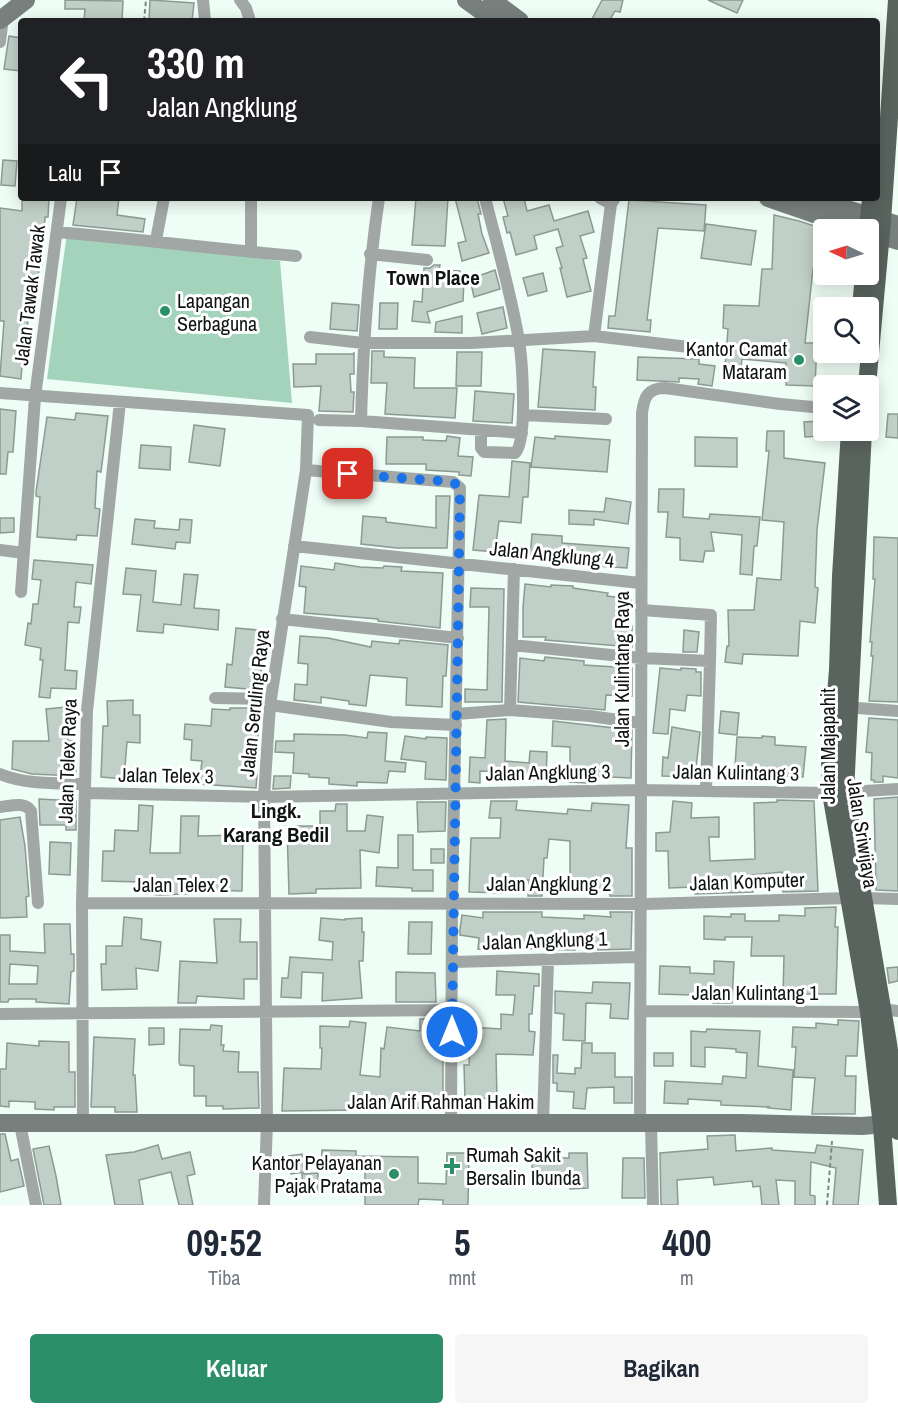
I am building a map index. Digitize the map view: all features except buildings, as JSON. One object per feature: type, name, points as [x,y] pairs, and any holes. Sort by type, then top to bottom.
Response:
[{"type":"main road","points":[[880,82],[886,0]]},
{"type":"main road","points":[[879,219],[897,0]]},
{"type":"main road","points":[[872,201],[876,219]]},
{"type":"main road","points":[[868,375],[874,285]]},
{"type":"main road","name":"Jalan Sriwijaya","points":[[850,441],[852,508],[838,670],[841,707],[838,793],[856,898],[883,1011],[894,1126],[888,1205]]},
{"type":"main road","points":[[852,508],[861,441]]},
{"type":"street","points":[[0,42],[2,19],[26,0]]},
{"type":"street","points":[[203,0],[205,18]]},
{"type":"street","points":[[240,0],[249,18]]},
{"type":"street","points":[[466,0],[491,18]]},
{"type":"street","points":[[492,0],[516,18]]},
{"type":"street","name":"Jalan Tawak Tawak","points":[[21,592],[35,397],[62,201]]},
{"type":"street","points":[[156,240],[163,201]]},
{"type":"street","points":[[251,201],[251,252]]},
{"type":"street","points":[[361,421],[363,343],[370,254],[379,201]]},
{"type":"street","points":[[481,430],[481,448],[488,453],[518,452],[523,415],[519,342],[486,201]]},
{"type":"street","points":[[594,336],[609,201]]},
{"type":"street","points":[[779,201],[843,219]]},
{"type":"street","points":[[818,201],[857,219]]},
{"type":"street","points":[[57,232],[156,240],[221,250],[296,256]]},
{"type":"street","points":[[370,254],[428,260]]},
{"type":"street","points":[[310,338],[363,343],[519,342],[594,336],[706,349]]},
{"type":"street","name":"Jalan Kulintang Raya","points":[[653,1205],[645,1124],[639,957],[643,904],[640,583],[644,399],[650,391],[665,388],[813,407]]},
{"type":"street","points":[[0,393],[120,402]]},
{"type":"street","name":"Jalan Seruling Raya","points":[[120,402],[308,415],[306,470],[270,702],[264,797],[268,1012],[264,1205]]},
{"type":"street","name":"Jalan Telex Raya","points":[[82,1122],[82,903],[87,711],[120,402]]},
{"type":"street","points":[[523,415],[606,419]]},
{"type":"street","points":[[319,420],[522,433]]},
{"type":"street","points":[[306,470],[456,483],[460,491],[452,902],[451,1123]]},
{"type":"street","name":"Jalan Angklung 4","points":[[294,546],[640,583]]},
{"type":"street","points":[[0,550],[24,553]]},
{"type":"street","points":[[510,710],[514,569]]},
{"type":"street","points":[[640,610],[711,615],[706,790]]},
{"type":"street","points":[[282,619],[458,638]]},
{"type":"street","points":[[512,645],[641,658],[710,661]]},
{"type":"street","points":[[215,698],[270,702],[391,722],[456,720],[510,710],[590,716],[640,723]]},
{"type":"street","points":[[841,707],[898,711]]},
{"type":"street","name":"Jalan Telex 3","points":[[0,774],[27,782],[85,788],[281,796]]},
{"type":"street","name":"Jalan Kulintang 3","points":[[642,790],[838,793],[898,789]]},
{"type":"street","name":"Jalan Angklung 3","points":[[281,796],[642,790]]},
{"type":"street","points":[[0,807],[24,805],[31,811],[38,903]]},
{"type":"street","name":"Jalan Komputer","points":[[643,904],[856,898],[898,899]]},
{"type":"street","name":"Jalan Angklung 2","points":[[280,904],[452,902],[643,904]]},
{"type":"street","name":"Jalan Telex 2","points":[[82,903],[280,904]]},
{"type":"street","name":"Jalan Angklung 1","points":[[452,962],[639,957]]},
{"type":"street","points":[[543,1124],[548,960]]},
{"type":"street","points":[[0,1014],[452,1010]]},
{"type":"street","name":"Jalan Kulintang 1","points":[[640,1011],[883,1011]]},
{"type":"street","name":"Jalan Arif Rahman Hakim","points":[[0,1123],[739,1123],[894,1126]]},
{"type":"street","points":[[20,1124],[36,1205]]},
{"type":"path","points":[[144,18],[146,0]]},
{"type":"path","points":[[827,1205],[834,1126]]},
{"type":"green space","points":[[67,233],[280,261],[292,403],[47,379]]},
{"type":"place","name":"Lapangan Serbaguna","points":[[165,311]]},
{"type":"place","name":"Kantor Camat Mataram","points":[[799,360]]},
{"type":"place","name":"Rumah Sakit Bersalin Ibunda","points":[[452,1166]]},
{"type":"place","name":"Kantor Pelayanan Pajak Pratama","points":[[394,1174]]},
{"type":"district","name":"Town Place","points":[[433,277]]},
{"type":"district","name":"Lingk. Karang Bedil","points":[[276,822]]},
{"type":"route","points":[[348,474],[453,482],[460,488],[452,902],[452,1032]]}]
